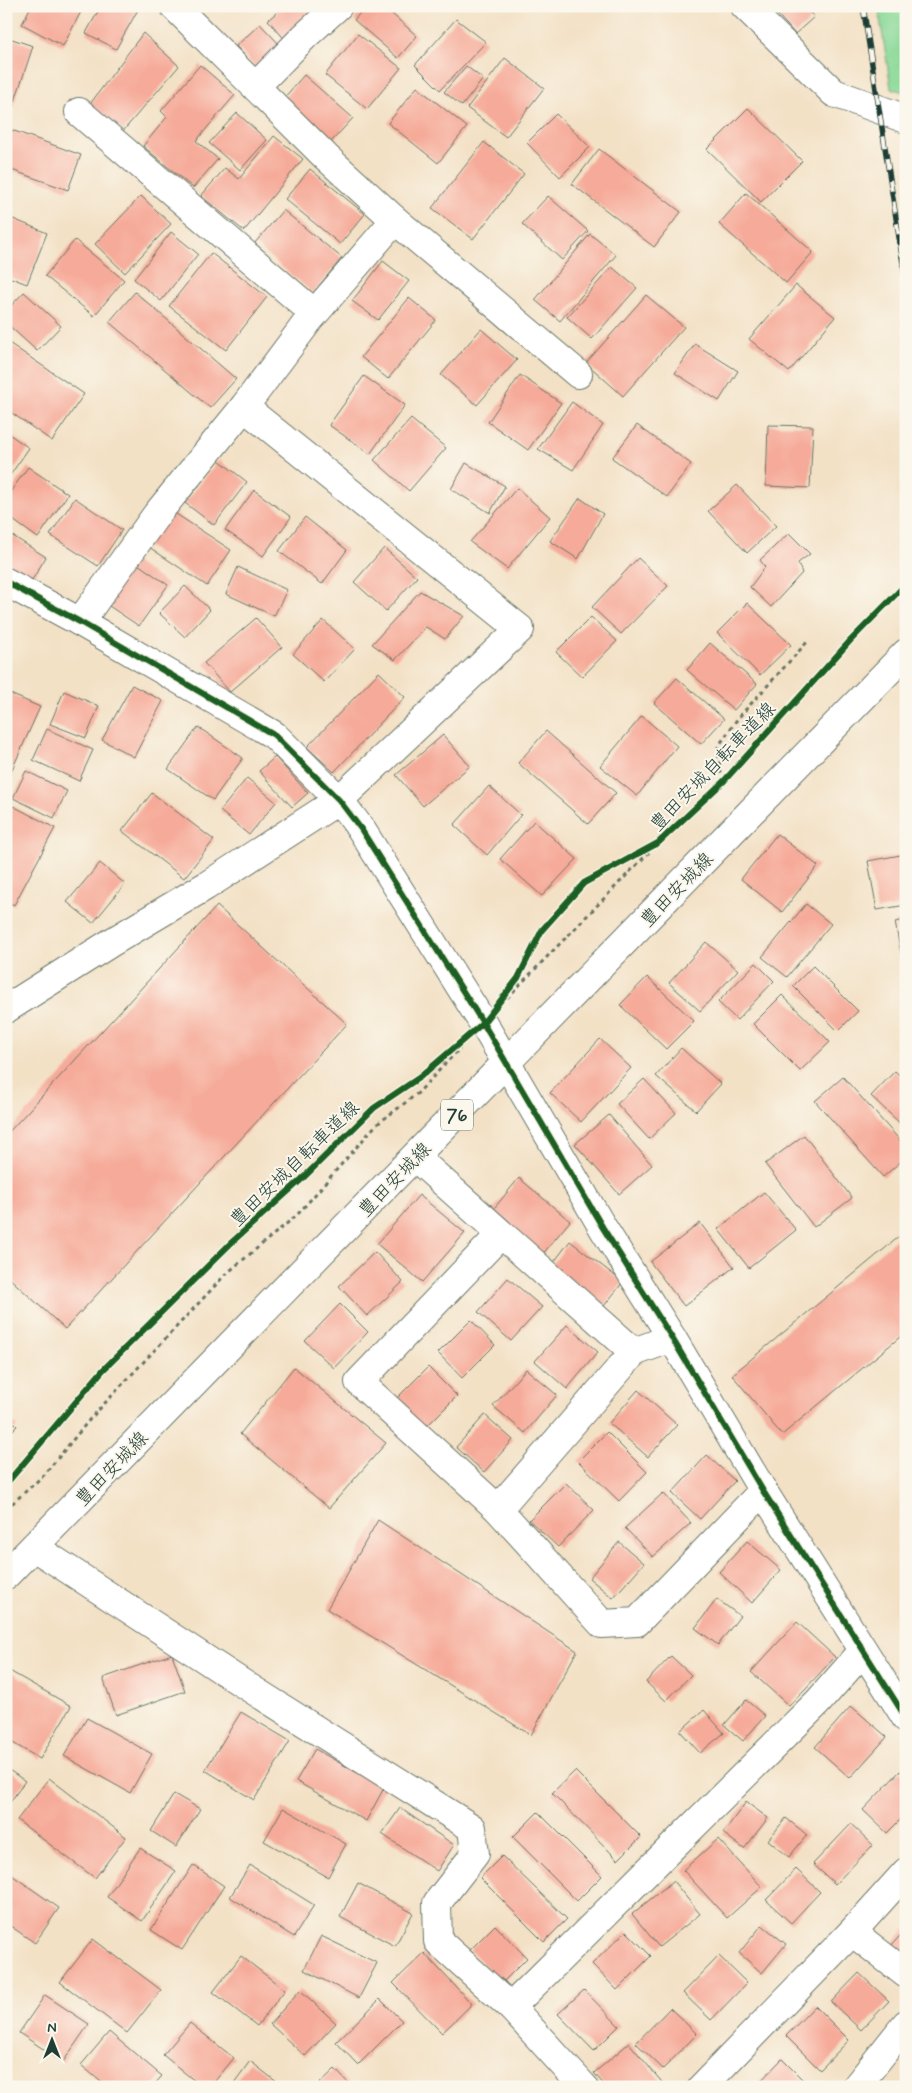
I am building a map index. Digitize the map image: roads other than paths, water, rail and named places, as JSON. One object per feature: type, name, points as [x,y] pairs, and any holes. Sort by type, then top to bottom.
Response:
[{"type":"street","points":[[174,6],[256,86],[270,103],[395,220],[578,374]]},
{"type":"street","points":[[256,86],[305,36],[338,6]]},
{"type":"street","points":[[745,6],[834,93],[906,119]]},
{"type":"street","points":[[79,112],[314,313]]},
{"type":"street","points":[[80,622],[157,514],[244,407],[314,313],[395,220]]},
{"type":"street","points":[[6,1009],[112,942],[206,886],[339,800],[520,629],[244,407]]},
{"type":"street","points":[[6,582],[80,622],[274,735],[339,800],[361,829],[483,1022],[603,1228],[672,1338],[763,1491],[906,1718]]},
{"type":"street","name":"豊田安城線","points":[[6,1575],[906,653]]},
{"type":"street","points":[[415,1157],[634,1352]]},
{"type":"street","points":[[501,1234],[359,1382],[498,1509],[602,1624],[637,1622],[763,1491]]},
{"type":"street","points":[[498,1509],[634,1352],[672,1338]]},
{"type":"street","points":[[34,1547],[242,1683],[472,1828],[475,1854],[437,1903],[438,1941],[511,2007],[584,2087]]},
{"type":"street","points":[[511,2007],[818,1702],[863,1652]]},
{"type":"street","points":[[702,2087],[852,1932],[906,1872]]},
{"type":"street","points":[[852,1932],[906,1974]]},
{"type":"street","points":[[856,2087],[906,2024]]},
{"type":"railway","points":[[863,6],[906,282]]}]
